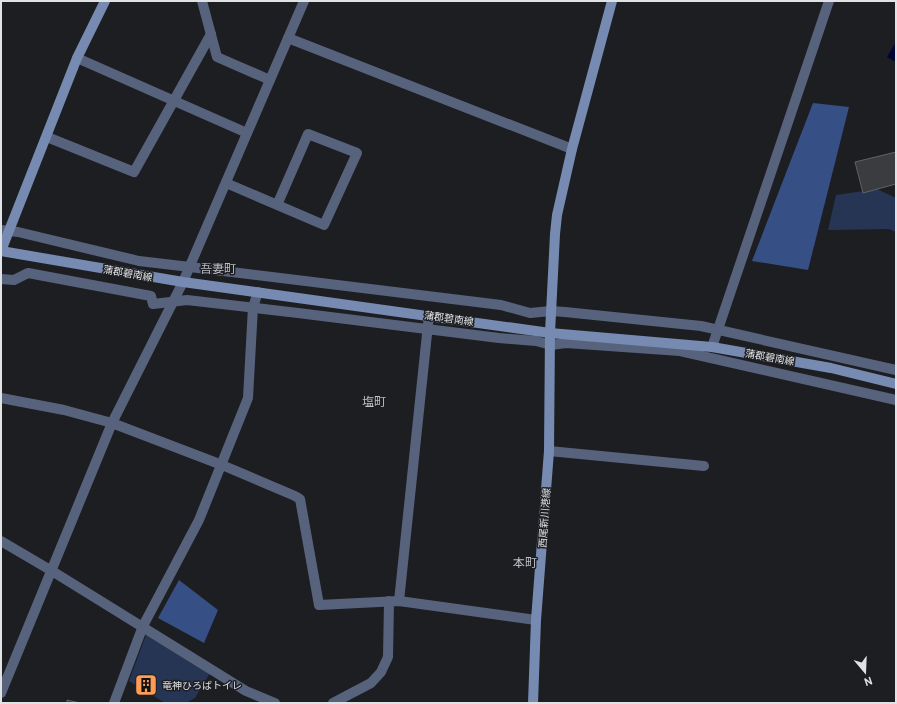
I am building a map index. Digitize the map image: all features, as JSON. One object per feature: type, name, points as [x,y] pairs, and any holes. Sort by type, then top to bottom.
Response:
[{"type":"main road","points":[[1,251],[5,230],[47,137],[77,58],[105,1]]},
{"type":"main road","name":"西尾新川港線","points":[[533,703],[536,620],[549,451],[550,333],[557,215],[572,149],[612,1]]},
{"type":"main road","name":"蒲郡碧南線","points":[[1,251],[183,282],[550,333],[712,347],[831,368],[896,384]]},
{"type":"street","points":[[202,1],[217,57],[270,80]]},
{"type":"street","points":[[1,693],[112,424],[183,282],[304,1]]},
{"type":"street","points":[[712,347],[829,1]]},
{"type":"street","points":[[47,137],[134,172],[211,34]]},
{"type":"street","points":[[288,38],[572,149]]},
{"type":"street","points":[[77,58],[247,133]]},
{"type":"street","points":[[226,183],[277,205],[324,225],[357,153],[308,134],[277,205]]},
{"type":"street","points":[[5,230],[139,261],[190,266],[501,306],[530,313],[551,312],[694,325],[896,370]]},
{"type":"street","points":[[1,279],[14,280],[28,273],[151,296],[153,304],[187,300],[499,338],[536,341],[550,345],[566,343],[680,350],[896,400]]},
{"type":"street","points":[[114,703],[143,626],[199,520],[248,398],[253,307],[258,292]]},
{"type":"street","points":[[333,703],[371,683],[381,672],[388,657],[429,315]]},
{"type":"street","points":[[1,398],[64,410],[112,424],[222,465],[300,499],[319,605],[394,601],[536,620]]},
{"type":"street","points":[[549,451],[704,466]]},
{"type":"street","points":[[1,541],[143,626],[246,691],[275,703]]},
{"type":"shaded area","points":[[896,42],[896,62],[887,57]]},
{"type":"shaded area","points":[[813,103],[849,107],[808,270],[752,261]]},
{"type":"shaded area","points":[[877,189],[896,198],[896,232],[889,229],[828,230],[836,195]]},
{"type":"shaded area","points":[[179,580],[218,610],[204,643],[158,618]]},
{"type":"shaded area","points":[[146,635],[210,673],[195,698],[186,703],[165,703],[129,681]]},
{"type":"building","points":[[896,152],[896,184],[863,193],[855,162]]},
{"type":"building","name":"竜神ひろばトイレ","points":[[141,676],[156,685],[151,693],[136,684]]},
{"type":"building","points":[[67,700],[80,703],[67,703]]},
{"type":"place","name":"竜神ひろばトイレ","points":[[146,685]]},
{"type":"district","name":"吾妻町","points":[[218,269]]},
{"type":"district","name":"塩町","points":[[374,402]]},
{"type":"district","name":"本町","points":[[525,563]]}]
